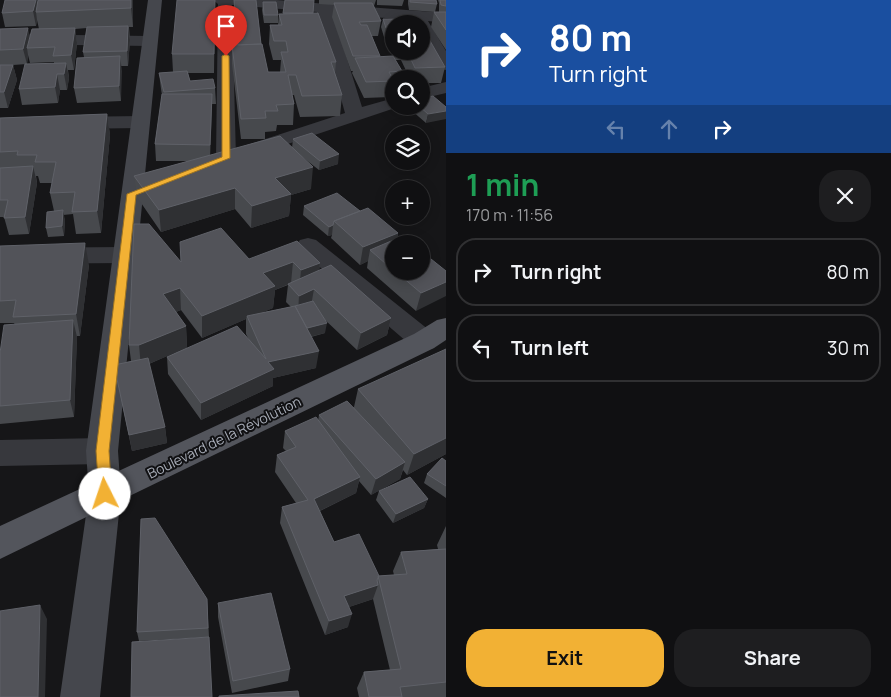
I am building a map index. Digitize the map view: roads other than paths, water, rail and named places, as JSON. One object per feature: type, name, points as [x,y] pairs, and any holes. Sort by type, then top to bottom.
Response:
[{"type":"main road","points":[[80,697],[105,494],[102,451],[125,255],[141,190],[140,122],[155,0]]},
{"type":"main road","name":"Boulevard de la Révolution","points":[[0,543],[435,334]]},
{"type":"street","points":[[220,0],[404,15]]},
{"type":"street","points":[[225,0],[218,162],[385,106]]},
{"type":"street","points":[[324,9],[355,115]]},
{"type":"street","points":[[430,17],[446,18]]},
{"type":"street","points":[[430,38],[446,65]]},
{"type":"street","points":[[0,39],[149,41]]},
{"type":"street","points":[[430,91],[446,87]]},
{"type":"street","points":[[0,124],[140,122]]},
{"type":"street","points":[[308,245],[435,334]]},
{"type":"street","points":[[0,256],[125,255]]},
{"type":"street","points":[[0,453],[102,451]]}]
